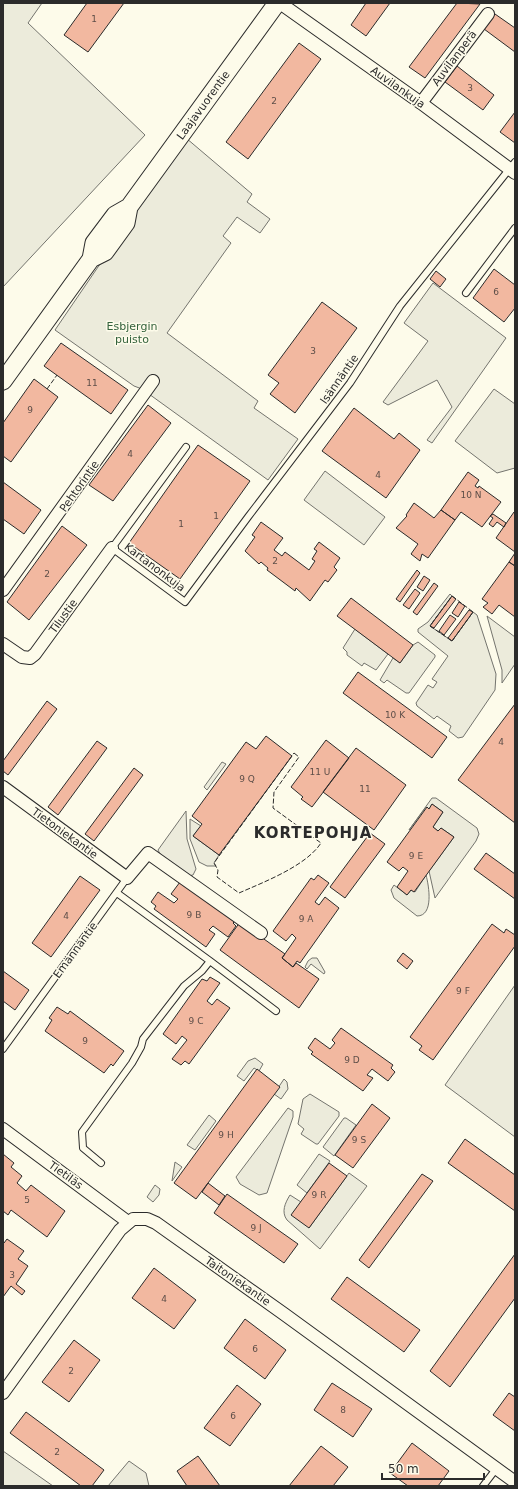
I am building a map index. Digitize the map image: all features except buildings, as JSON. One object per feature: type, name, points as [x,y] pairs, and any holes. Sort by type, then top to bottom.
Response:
[{"type":"main road","name":"Laajavuorentie","points":[[3,381],[91,259],[105,252],[126,223],[129,207],[278,3]]},
{"type":"street","name":"Auvilankuja","points":[[278,3],[513,168]]},
{"type":"street","name":"Auvilanperä","points":[[421,103],[488,14]]},
{"type":"street","name":"Pehtorintie","points":[[3,590],[153,381]]},
{"type":"street","name":"Tilustie","points":[[3,644],[22,657],[30,658],[35,654],[112,548]]},
{"type":"street","name":"Tietoniekantie","points":[[3,787],[127,878]]},
{"type":"street","name":"Emännäntie","points":[[127,878],[148,853],[261,933]]},
{"type":"street","name":"Tietiläs","points":[[3,1129],[128,1222]]},
{"type":"street","name":"Taitoniekantie","points":[[128,1222],[138,1218],[156,1223],[515,1482]]},
{"type":"street","points":[[3,1393],[128,1222]]},
{"type":"lane","name":"Isännäntie","points":[[185,602],[350,383],[400,306],[513,168]]},
{"type":"lane","points":[[466,293],[515,228]]},
{"type":"lane","points":[[112,548],[186,447]]},
{"type":"lane","name":"Kartanonkuja","points":[[112,548],[185,602]]},
{"type":"lane","name":"Emännäntie","points":[[3,1049],[127,878]]},
{"type":"lane","points":[[117,893],[276,1011]]},
{"type":"lane","points":[[101,1163],[83,1148],[82,1132],[132,1063],[141,1047],[143,1039],[184,986],[202,971],[210,961]]},
{"type":"lane","points":[[483,1486],[496,1469]]},
{"type":"green space","points":[[3,3],[42,3],[28,23],[145,135],[3,287]]},
{"type":"green space","name":"Esbjergin puisto","points":[[186,138],[252,194],[247,202],[270,219],[260,233],[237,217],[223,236],[231,243],[167,333],[258,401],[254,408],[298,439],[268,480],[142,389],[134,386],[55,330]]},
{"type":"green space","points":[[433,283],[506,338],[432,443],[427,440],[452,407],[437,380],[388,405],[383,402],[428,341],[404,323]]},
{"type":"green space","points":[[494,389],[515,404],[515,468],[497,473],[455,441]]},
{"type":"green space","points":[[325,471],[385,517],[364,545],[304,500]]},
{"type":"green space","points":[[450,594],[452,596],[430,626],[452,641],[473,612],[477,615],[496,674],[495,690],[463,737],[458,738],[449,731],[451,726],[437,716],[434,719],[417,706],[416,703],[428,685],[433,688],[437,682],[432,679],[448,656],[418,632],[418,629],[428,622]]},
{"type":"green space","points":[[487,616],[515,637],[515,664],[502,683],[502,670]]},
{"type":"green space","points":[[355,629],[388,654],[376,670],[364,663],[362,666],[347,655],[347,652],[343,648]]},
{"type":"green space","points":[[418,642],[435,655],[435,657],[409,693],[406,693],[387,680],[384,683],[380,680],[393,658],[400,663],[413,645]]},
{"type":"green space","points":[[222,762],[226,764],[207,790],[204,787]]},
{"type":"green space","points":[[432,798],[436,798],[477,828],[479,834],[476,841],[435,898],[429,871],[454,837],[441,828],[438,831],[433,827],[443,812],[432,804],[429,809],[426,807],[409,830]]},
{"type":"green space","points":[[186,811],[187,839],[196,869],[193,875],[188,876],[161,856],[158,850]]},
{"type":"green space","points":[[190,819],[201,826],[193,836],[219,855],[214,863],[216,866],[207,866],[199,862],[190,839]]},
{"type":"green space","points":[[426,875],[429,893],[428,906],[422,915],[417,916],[394,898],[391,890],[394,885],[407,895],[411,890],[415,892]]},
{"type":"green space","points":[[312,958],[317,958],[325,972],[324,974],[311,964],[307,969],[305,967],[308,961]]},
{"type":"green space","points":[[515,985],[515,1137],[445,1085]]},
{"type":"green space","points":[[255,1058],[263,1064],[259,1071],[254,1068],[244,1081],[237,1076],[248,1061]]},
{"type":"green space","points":[[284,1079],[287,1082],[288,1089],[281,1099],[274,1094]]},
{"type":"green space","points":[[310,1094],[339,1112],[339,1116],[318,1144],[301,1134],[304,1129],[298,1124],[303,1099]]},
{"type":"green space","points":[[288,1108],[293,1111],[293,1117],[267,1193],[259,1195],[240,1184],[236,1177]]},
{"type":"green space","points":[[209,1115],[216,1121],[195,1150],[187,1145]]},
{"type":"green space","points":[[344,1118],[356,1125],[334,1156],[323,1147]]},
{"type":"green space","points":[[319,1154],[330,1161],[307,1193],[297,1185]]},
{"type":"green space","points":[[175,1162],[182,1167],[172,1181]]},
{"type":"green space","points":[[349,1173],[367,1186],[320,1249],[287,1220],[284,1214],[285,1204],[290,1195],[301,1202],[309,1228]]},
{"type":"green space","points":[[155,1185],[160,1189],[159,1195],[153,1202],[147,1197]]},
{"type":"green space","points":[[3,1451],[53,1486],[3,1486]]},
{"type":"green space","points":[[129,1461],[146,1473],[149,1486],[108,1486]]},
{"type":"fence","points":[[47,389],[57,375]]},
{"type":"fence","points":[[452,596],[473,612],[452,641],[430,626],[452,596]]},
{"type":"fence","points":[[294,753],[299,757],[274,792],[273,808],[321,843],[305,859],[295,866],[239,893],[217,877],[218,870],[214,863],[294,753]]},
{"type":"district","name":"KORTEPOHJA","points":[[313,833]]}]
